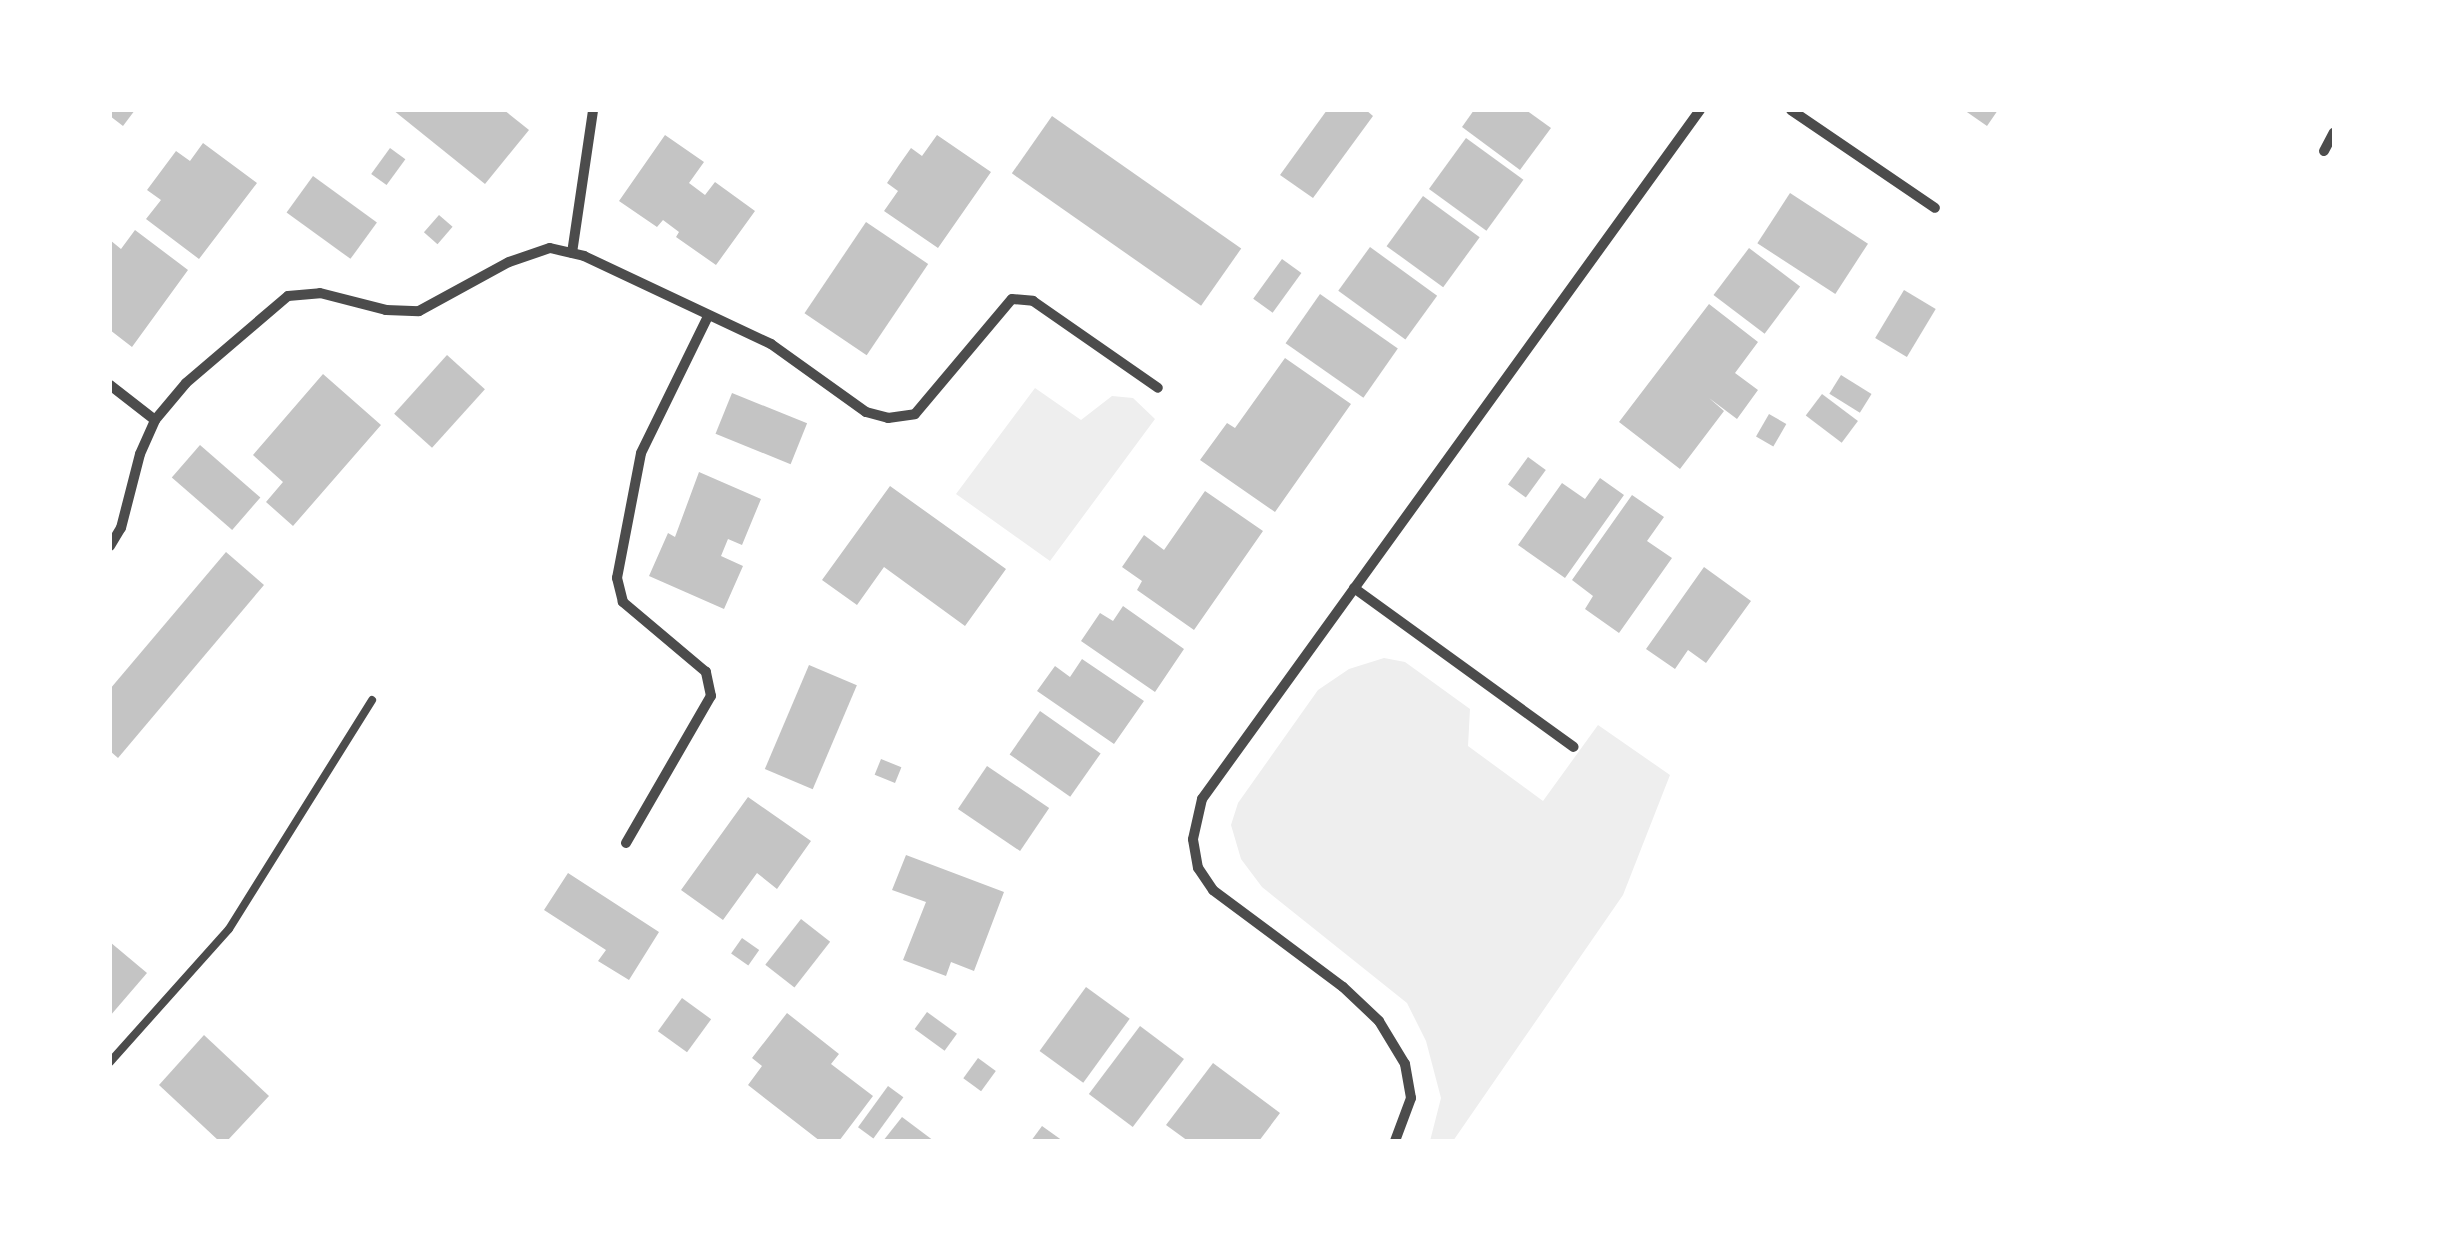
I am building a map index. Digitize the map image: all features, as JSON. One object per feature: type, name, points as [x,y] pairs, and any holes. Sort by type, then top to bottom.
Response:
[{"type":"street","points":[[572,253],[593,110]]},
{"type":"street","points":[[1395,1141],[1411,1098],[1405,1064],[1379,1022],[1343,987],[1214,890],[1198,868],[1193,840],[1202,799],[1700,110]]},
{"type":"street","points":[[1790,110],[1935,208]]},
{"type":"street","points":[[2324,150],[2334,132]]},
{"type":"street","points":[[110,546],[121,528],[140,454],[155,420],[186,383],[288,296],[320,293],[386,310],[419,311],[509,262],[550,248],[572,253],[771,344],[866,412],[888,418],[915,414],[1012,298],[1033,301],[1158,388]]},
{"type":"street","points":[[626,843],[711,696],[706,672],[623,602],[617,578],[641,453],[708,316]]},
{"type":"street","points":[[110,385],[155,420]]},
{"type":"street","points":[[1354,588],[1574,747]]},
{"type":"lane","points":[[110,1062],[229,928],[372,700]]},
{"type":"shaded area","points":[[1035,388],[1081,420],[1112,396],[1133,398],[1155,419],[1050,561],[956,494]]},
{"type":"shaded area","points":[[1384,658],[1405,662],[1470,709],[1468,746],[1543,801],[1598,725],[1670,775],[1623,895],[1453,1141],[1430,1141],[1441,1098],[1426,1041],[1407,1003],[1262,887],[1241,859],[1231,825],[1238,803],[1318,690],[1349,669]]},
{"type":"building","points":[[112,110],[135,110],[123,126],[110,116]]},
{"type":"building","points":[[393,110],[504,110],[529,130],[485,184]]},
{"type":"building","points":[[1327,110],[1366,110],[1373,116],[1313,198],[1280,175]]},
{"type":"building","points":[[1474,110],[1526,110],[1551,128],[1520,170],[1462,127]]},
{"type":"building","points":[[1964,110],[1998,110],[1987,126]]},
{"type":"building","points":[[1052,116],[1241,248],[1201,306],[1012,173]]},
{"type":"building","points":[[665,135],[704,162],[689,183],[705,195],[715,182],[755,211],[716,265],[676,237],[679,232],[663,220],[657,227],[619,201]]},
{"type":"building","points":[[937,135],[991,172],[938,248],[884,211],[898,191],[887,183],[899,165],[911,148],[922,156]]},
{"type":"building","points":[[1466,138],[1523,180],[1486,231],[1429,189]]},
{"type":"building","points":[[203,143],[257,183],[199,259],[146,219],[161,200],[147,190],[176,151],[190,161]]},
{"type":"building","points":[[390,148],[405,159],[387,185],[371,174]]},
{"type":"building","points":[[313,176],[377,222],[350,259],[287,212]]},
{"type":"building","points":[[1790,193],[1868,244],[1835,294],[1757,243]]},
{"type":"building","points":[[1423,196],[1480,237],[1443,287],[1387,246]]},
{"type":"building","points":[[439,215],[453,227],[437,244],[424,232]]},
{"type":"building","points":[[866,222],[928,264],[867,355],[804,313]]},
{"type":"building","points":[[135,230],[188,270],[132,347],[110,330],[110,240],[121,249]]},
{"type":"building","points":[[1370,247],[1437,296],[1405,339],[1338,291]]},
{"type":"building","points":[[1749,248],[1800,287],[1765,334],[1713,295]]},
{"type":"building","points":[[1282,259],[1301,273],[1273,313],[1253,299]]},
{"type":"building","points":[[1904,290],[1936,309],[1907,357],[1875,338]]},
{"type":"building","points":[[1320,294],[1398,348],[1363,398],[1286,343]]},
{"type":"building","points":[[1709,304],[1758,342],[1735,373],[1758,390],[1737,419],[1709,398],[1724,411],[1680,469],[1619,422]]},
{"type":"building","points":[[447,355],[485,389],[432,448],[394,414]]},
{"type":"building","points":[[1285,358],[1351,404],[1275,512],[1200,460],[1227,423],[1235,428]]},
{"type":"building","points":[[323,374],[381,425],[293,526],[266,502],[283,482],[253,455]]},
{"type":"building","points":[[1841,375],[1872,394],[1860,413],[1829,394]]},
{"type":"building","points":[[732,393],[807,423],[791,464],[716,434]]},
{"type":"building","points":[[1822,394],[1858,421],[1842,443],[1806,416]]},
{"type":"building","points":[[1769,414],[1786,424],[1773,447],[1756,437]]},
{"type":"building","points":[[200,445],[260,497],[232,530],[172,477]]},
{"type":"building","points":[[1528,457],[1546,470],[1526,497],[1508,485]]},
{"type":"building","points":[[699,472],[761,499],[742,545],[728,539],[721,556],[743,566],[724,609],[649,576],[668,533],[675,537]]},
{"type":"building","points":[[1600,478],[1624,495],[1565,578],[1518,545],[1562,483],[1585,499]]},
{"type":"building","points":[[890,486],[1006,569],[965,626],[884,567],[857,605],[822,580]]},
{"type":"building","points":[[1205,491],[1263,531],[1194,630],[1137,590],[1142,581],[1122,567],[1144,535],[1164,550]]},
{"type":"building","points":[[1632,495],[1664,517],[1647,541],[1672,558],[1619,633],[1585,609],[1593,596],[1572,580]]},
{"type":"building","points":[[226,552],[264,585],[118,758],[110,751],[110,689]]},
{"type":"building","points":[[1704,567],[1751,601],[1706,663],[1688,650],[1675,669],[1646,649]]},
{"type":"building","points":[[1123,606],[1184,649],[1155,692],[1081,641],[1100,613],[1113,621]]},
{"type":"building","points":[[1082,659],[1144,701],[1114,744],[1037,691],[1055,666],[1070,677]]},
{"type":"building","points":[[809,665],[857,685],[813,789],[765,769]]},
{"type":"building","points":[[1040,711],[1101,753],[1070,797],[1010,754]]},
{"type":"building","points":[[881,759],[901,767],[895,783],[875,775]]},
{"type":"building","points":[[987,766],[1049,808],[1020,851],[958,809]]},
{"type":"building","points":[[748,797],[811,841],[777,889],[757,873],[723,920],[681,890]]},
{"type":"building","points":[[906,855],[1004,892],[974,971],[951,962],[946,976],[903,960],[926,902],[892,890]]},
{"type":"building","points":[[568,873],[659,932],[629,980],[598,961],[606,950],[544,910]]},
{"type":"building","points":[[801,919],[830,942],[794,987],[765,965]]},
{"type":"building","points":[[742,938],[759,950],[748,966],[731,954]]},
{"type":"building","points":[[110,942],[147,973],[110,1016]]},
{"type":"building","points":[[1086,987],[1130,1019],[1083,1083],[1040,1051]]},
{"type":"building","points":[[682,998],[711,1019],[687,1052],[658,1031]]},
{"type":"building","points":[[927,1012],[957,1034],[945,1051],[915,1029]]},
{"type":"building","points":[[787,1013],[839,1054],[831,1064],[873,1096],[839,1141],[820,1141],[748,1085],[762,1066],[752,1058]]},
{"type":"building","points":[[1140,1026],[1184,1059],[1133,1127],[1089,1094]]},
{"type":"building","points":[[204,1035],[269,1096],[227,1141],[219,1141],[159,1085]]},
{"type":"building","points":[[978,1058],[996,1071],[981,1091],[963,1078]]},
{"type":"building","points":[[1213,1063],[1280,1113],[1259,1141],[1188,1141],[1166,1125]]},
{"type":"building","points":[[888,1086],[903,1097],[873,1138],[858,1127]]},
{"type":"building","points":[[902,1117],[934,1141],[883,1141]]},
{"type":"building","points":[[1042,1126],[1063,1141],[1031,1141]]}]
